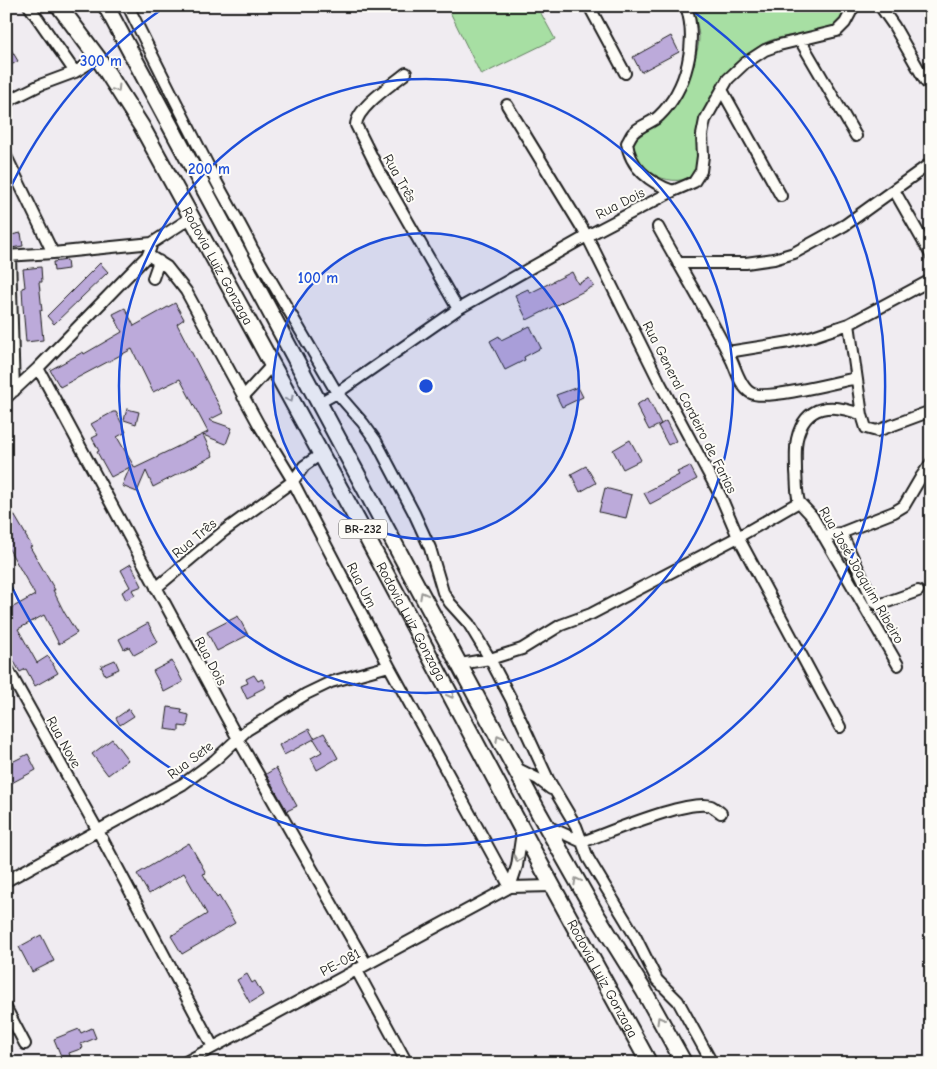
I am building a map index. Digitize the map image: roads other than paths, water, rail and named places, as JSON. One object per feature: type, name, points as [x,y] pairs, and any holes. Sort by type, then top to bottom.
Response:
[{"type":"highway","name":"Rodovia Luiz Gonzaga","points":[[59,6],[98,58],[142,126],[367,538],[522,831],[649,1063]]},
{"type":"highway","name":"Rodovia Luiz Gonzaga","points":[[106,6],[546,826],[596,914],[644,991],[684,1063]]},
{"type":"street","points":[[29,6],[75,72]]},
{"type":"street","points":[[128,6],[252,248],[337,393],[376,441],[430,548],[443,592],[450,603],[469,624],[512,699],[538,760],[576,826],[588,858],[634,936],[657,980],[678,1001],[712,1063]]},
{"type":"street","points":[[589,6],[625,73]]},
{"type":"street","points":[[673,191],[660,186],[635,166],[628,154],[627,143],[633,132],[658,117],[669,104],[680,84],[689,59],[691,41],[689,15],[686,6]]},
{"type":"street","name":"Rua Dois","points":[[319,403],[337,393],[458,309],[587,236],[694,182],[701,171],[703,156],[702,135],[705,120],[728,79],[745,63],[765,50],[837,31],[845,23],[854,6]]},
{"type":"street","points":[[880,6],[894,26],[926,82]]},
{"type":"street","points":[[800,40],[856,136]]},
{"type":"street","points":[[6,102],[22,96],[40,85],[75,72],[98,58]]},
{"type":"street","name":"Rua Três","points":[[406,73],[366,106],[358,115],[356,125],[458,309]]},
{"type":"street","points":[[722,90],[781,196]]},
{"type":"street","name":"Rua General Cordeiro de Farias","points":[[507,105],[587,236],[659,382],[721,497],[738,536],[840,727]]},
{"type":"street","points":[[6,156],[53,253]]},
{"type":"street","points":[[678,264],[746,263],[774,259],[794,253],[845,225],[931,163]]},
{"type":"street","points":[[894,190],[931,255]]},
{"type":"street","points":[[10,395],[8,256],[152,243],[192,218]]},
{"type":"street","points":[[658,226],[728,352],[743,384],[752,394],[794,392],[856,378]]},
{"type":"street","points":[[10,395],[148,255],[152,243]]},
{"type":"street","name":"Rua Um","points":[[148,255],[175,275],[186,291],[243,397],[256,427],[293,481],[389,666],[510,887]]},
{"type":"street","points":[[153,278],[158,261]]},
{"type":"street","points":[[728,352],[790,342],[849,324],[931,280]]},
{"type":"street","points":[[849,324],[862,416],[866,428],[878,431],[931,411]]},
{"type":"street","points":[[243,397],[272,365]]},
{"type":"street","name":"Rua Dois","points":[[38,368],[361,966],[407,1063]]},
{"type":"street","points":[[460,664],[490,659],[522,649],[561,625],[591,614],[799,502],[797,495],[797,438],[806,419],[815,411],[828,407],[849,410],[862,416]]},
{"type":"street","name":"Rua Três","points":[[156,588],[224,531],[293,481],[304,466],[320,454]]},
{"type":"street","points":[[823,536],[841,533],[894,512],[904,506],[931,464]]},
{"type":"street","name":"Rua José Joaquim Ribeiro","points":[[799,502],[809,512],[898,665]]},
{"type":"street","points":[[841,533],[874,602],[879,605],[918,591]]},
{"type":"street","name":"Rua Nove","points":[[6,666],[98,831]]},
{"type":"street","name":"Rua Sete","points":[[6,881],[183,784],[215,760],[247,730],[306,694],[331,682],[389,666]]},
{"type":"street","points":[[515,768],[556,792]]},
{"type":"street","points":[[546,826],[582,842],[691,805],[712,806],[721,813]]},
{"type":"street","points":[[98,831],[213,1046]]},
{"type":"street","points":[[522,831],[517,866],[510,887],[552,886]]},
{"type":"street","name":"PE-081","points":[[184,1063],[510,887]]},
{"type":"street","points":[[6,1008],[25,1044]]}]
